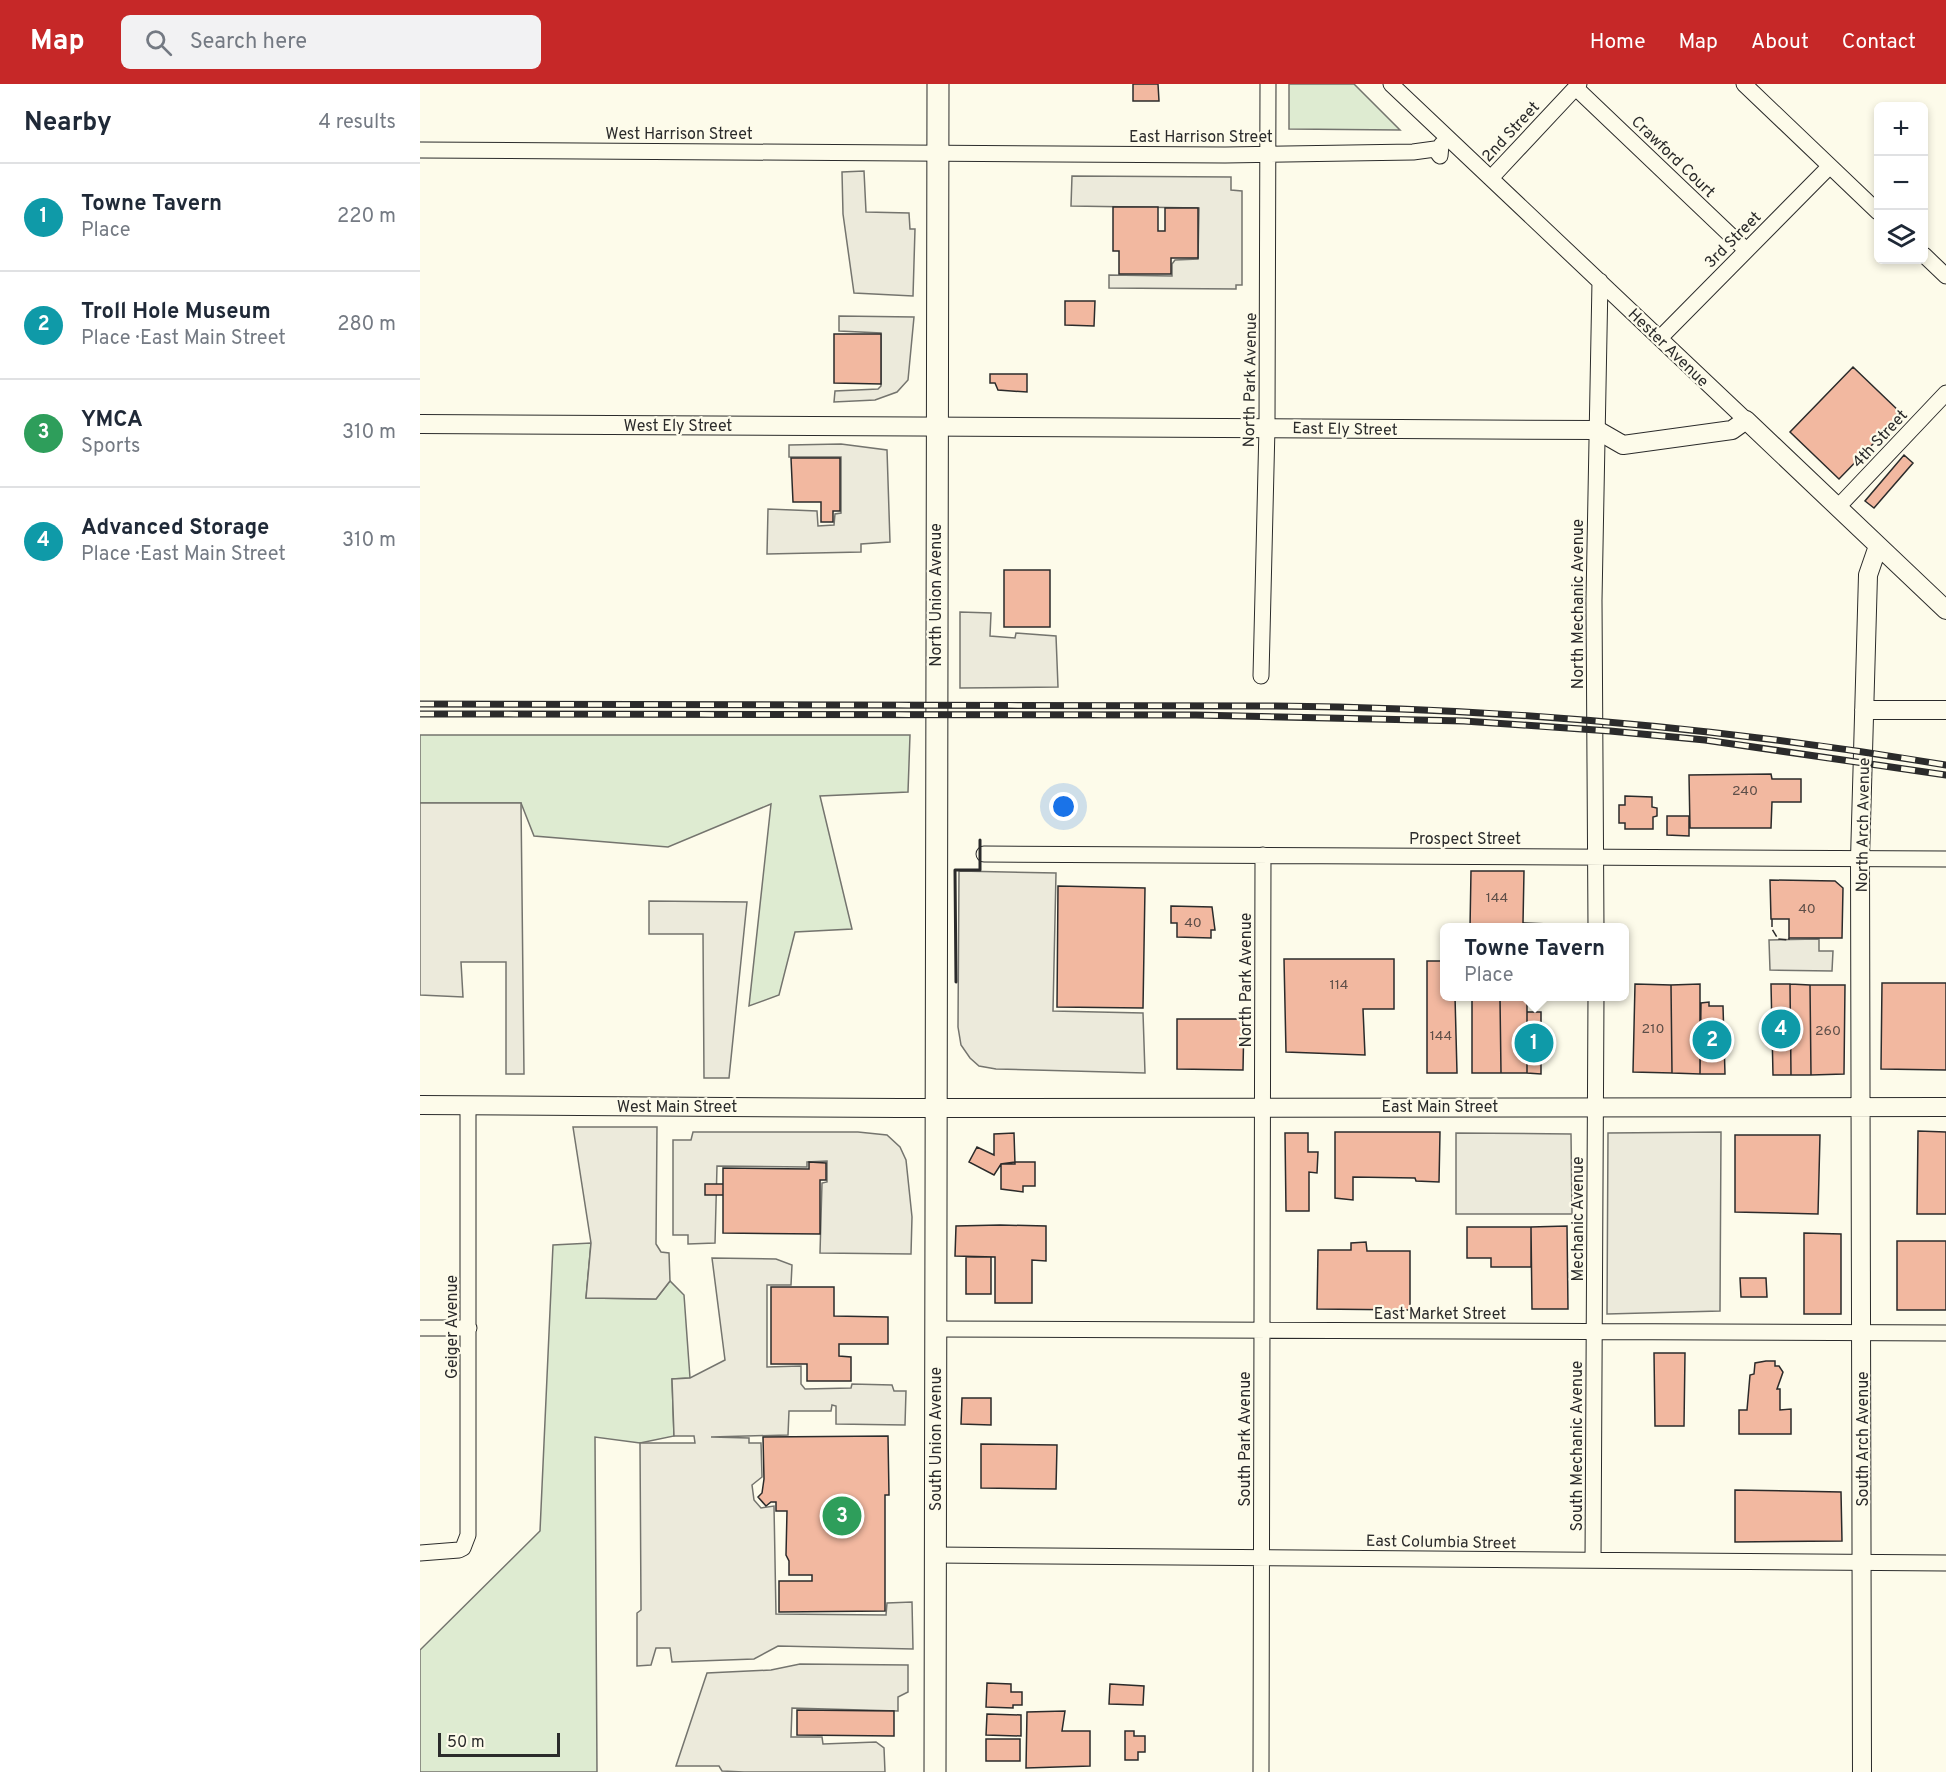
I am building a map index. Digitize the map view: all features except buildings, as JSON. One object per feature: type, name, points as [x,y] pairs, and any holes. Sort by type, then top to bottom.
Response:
[{"type":"main road","name":"North Union Avenue","points":[[935,1106],[938,84]]},
{"type":"main road","name":"South Union Avenue","points":[[935,1106],[935,1772]]},
{"type":"street","name":"North Park Avenue","points":[[1261,676],[1267,427],[1269,84]]},
{"type":"street","name":"Hester Avenue","points":[[1391,84],[1946,610]]},
{"type":"street","points":[[1744,84],[1876,210]]},
{"type":"street","name":"2nd Street","points":[[1491,178],[1578,86]]},
{"type":"street","name":"Crawford Court","points":[[1578,86],[1746,250]]},
{"type":"street","name":"East Harrison Street","points":[[937,152],[1268,154],[1413,152],[1435,149],[1440,156],[1441,145],[1448,138]]},
{"type":"street","name":"West Harrison Street","points":[[420,150],[937,152]]},
{"type":"street","name":"3rd Street","points":[[1660,338],[1830,166]]},
{"type":"street","points":[[1928,260],[1946,276]]},
{"type":"street","name":"North Mechanic Avenue","points":[[1596,923],[1597,430],[1600,281]]},
{"type":"street","name":"4th Street","points":[[1838,507],[1946,393]]},
{"type":"street","name":"East Ely Street","points":[[936,426],[1597,430],[1623,445],[1732,430],[1746,420]]},
{"type":"street","name":"West Ely Street","points":[[420,424],[936,426]]},
{"type":"street","name":"North Arch Avenue","points":[[1863,1107],[1860,859],[1863,710],[1868,575],[1878,546]]},
{"type":"street","points":[[1863,710],[1946,710]]},
{"type":"street","name":"Prospect Street","points":[[984,854],[1946,859]]},
{"type":"street","name":"North Park Avenue","points":[[1262,1106],[1263,855]]},
{"type":"street","points":[[1595,1107],[1596,1001]]},
{"type":"street","name":"West Main Street","points":[[420,1105],[935,1106]]},
{"type":"street","name":"Geiger Avenue","points":[[420,1553],[440,1553],[463,1548],[468,1534],[468,1106]]},
{"type":"street","name":"East Main Street","points":[[935,1106],[1946,1107]]},
{"type":"street","name":"South Park Avenue","points":[[1261,1772],[1262,1106]]},
{"type":"street","name":"Mechanic Avenue","points":[[1595,1107],[1595,1331]]},
{"type":"street","name":"South Arch Avenue","points":[[1862,1772],[1863,1107]]},
{"type":"street","points":[[420,1328],[469,1328]]},
{"type":"street","name":"East Market Street","points":[[934,1329],[1946,1333]]},
{"type":"street","name":"South Mechanic Avenue","points":[[1593,1560],[1595,1331]]},
{"type":"street","name":"East Columbia Street","points":[[935,1555],[1946,1563]]},
{"type":"green space","points":[[1289,84],[1354,84],[1400,130],[1289,129]]},
{"type":"green space","points":[[420,735],[910,735],[908,792],[820,796],[852,929],[795,932],[779,995],[749,1006],[771,804],[668,847],[534,836],[521,803],[420,803]]},
{"type":"green space","points":[[591,1243],[586,1298],[656,1299],[670,1281],[684,1295],[690,1378],[672,1379],[674,1436],[640,1443],[595,1437],[597,1772],[420,1772],[420,1650],[540,1531],[553,1245]]},
{"type":"shaded area","points":[[864,171],[866,212],[909,213],[910,229],[915,229],[913,296],[854,293],[843,214],[842,172]]},
{"type":"shaded area","points":[[1072,176],[1231,177],[1231,190],[1242,191],[1242,285],[1236,285],[1236,289],[1109,288],[1109,275],[1172,276],[1172,264],[1175,260],[1198,259],[1199,208],[1071,206]]},
{"type":"shaded area","points":[[839,316],[914,317],[908,380],[897,392],[875,400],[834,402],[835,391],[878,389],[881,386],[881,333],[839,331]]},
{"type":"shaded area","points":[[841,444],[887,450],[890,542],[861,544],[861,552],[767,554],[768,509],[817,511],[818,526],[834,525],[835,514],[841,513],[841,457],[789,457],[789,445]]},
{"type":"shaded area","points":[[960,612],[991,613],[990,636],[1015,638],[1016,633],[1056,636],[1058,687],[960,688]]},
{"type":"shaded area","points":[[420,803],[521,803],[524,1074],[506,1074],[506,962],[461,962],[463,997],[420,995]]},
{"type":"shaded area","points":[[959,871],[1056,873],[1053,1011],[1143,1013],[1145,1073],[996,1069],[979,1066],[970,1058],[961,1045],[958,1027]]},
{"type":"shaded area","points":[[649,901],[747,902],[729,1078],[704,1078],[703,934],[649,934]]},
{"type":"shaded area","points":[[1819,939],[1819,951],[1833,951],[1832,971],[1770,970],[1769,940]]},
{"type":"shaded area","points":[[573,1127],[657,1127],[656,1244],[661,1252],[669,1253],[670,1281],[656,1299],[586,1298],[591,1243]]},
{"type":"shaded area","points":[[693,1132],[858,1132],[887,1135],[900,1147],[906,1160],[912,1217],[911,1254],[820,1253],[822,1183],[827,1182],[827,1161],[807,1162],[807,1167],[717,1166],[715,1243],[688,1244],[688,1235],[673,1235],[673,1140],[691,1140]]},
{"type":"shaded area","points":[[1721,1132],[1720,1311],[1607,1314],[1608,1133]]},
{"type":"shaded area","points":[[1456,1133],[1571,1134],[1572,1214],[1456,1214]]},
{"type":"shaded area","points":[[712,1258],[776,1259],[792,1265],[791,1285],[767,1285],[767,1367],[801,1366],[801,1384],[805,1389],[851,1388],[852,1384],[892,1385],[894,1391],[906,1391],[905,1425],[836,1424],[836,1406],[832,1405],[831,1411],[789,1411],[788,1435],[711,1437],[749,1438],[749,1443],[761,1443],[762,1477],[752,1485],[754,1500],[761,1508],[774,1506],[776,1614],[886,1615],[887,1603],[912,1602],[913,1649],[778,1646],[754,1659],[672,1662],[670,1648],[656,1648],[651,1665],[637,1666],[637,1613],[641,1610],[640,1443],[695,1443],[694,1436],[674,1436],[672,1379],[690,1378],[725,1360]]},
{"type":"shaded area","points":[[800,1664],[908,1665],[908,1692],[898,1697],[898,1711],[792,1708],[791,1737],[822,1737],[823,1744],[876,1742],[884,1748],[885,1772],[744,1772],[722,1771],[719,1766],[676,1766],[707,1673],[771,1670]]},
{"type":"railway","points":[[420,704],[1276,706],[1444,711],[1612,722],[1696,731],[1779,740],[1946,765]]},
{"type":"railway","points":[[420,714],[1196,715],[1464,721],[1705,740],[1946,775]]},
{"type":"fence","points":[[1772,919],[1772,929],[1778,939],[1789,940],[1789,938]]},
{"type":"wall","points":[[956,982],[955,870],[980,870],[980,840]]},
{"type":"place","name":"Advanced Storage","points":[[1781,1029]]},
{"type":"place","name":"Troll Hole Museum","points":[[1712,1040]]},
{"type":"place","name":"Towne Tavern","points":[[1534,1043]]},
{"type":"place","name":"YMCA","points":[[842,1516]]}]
